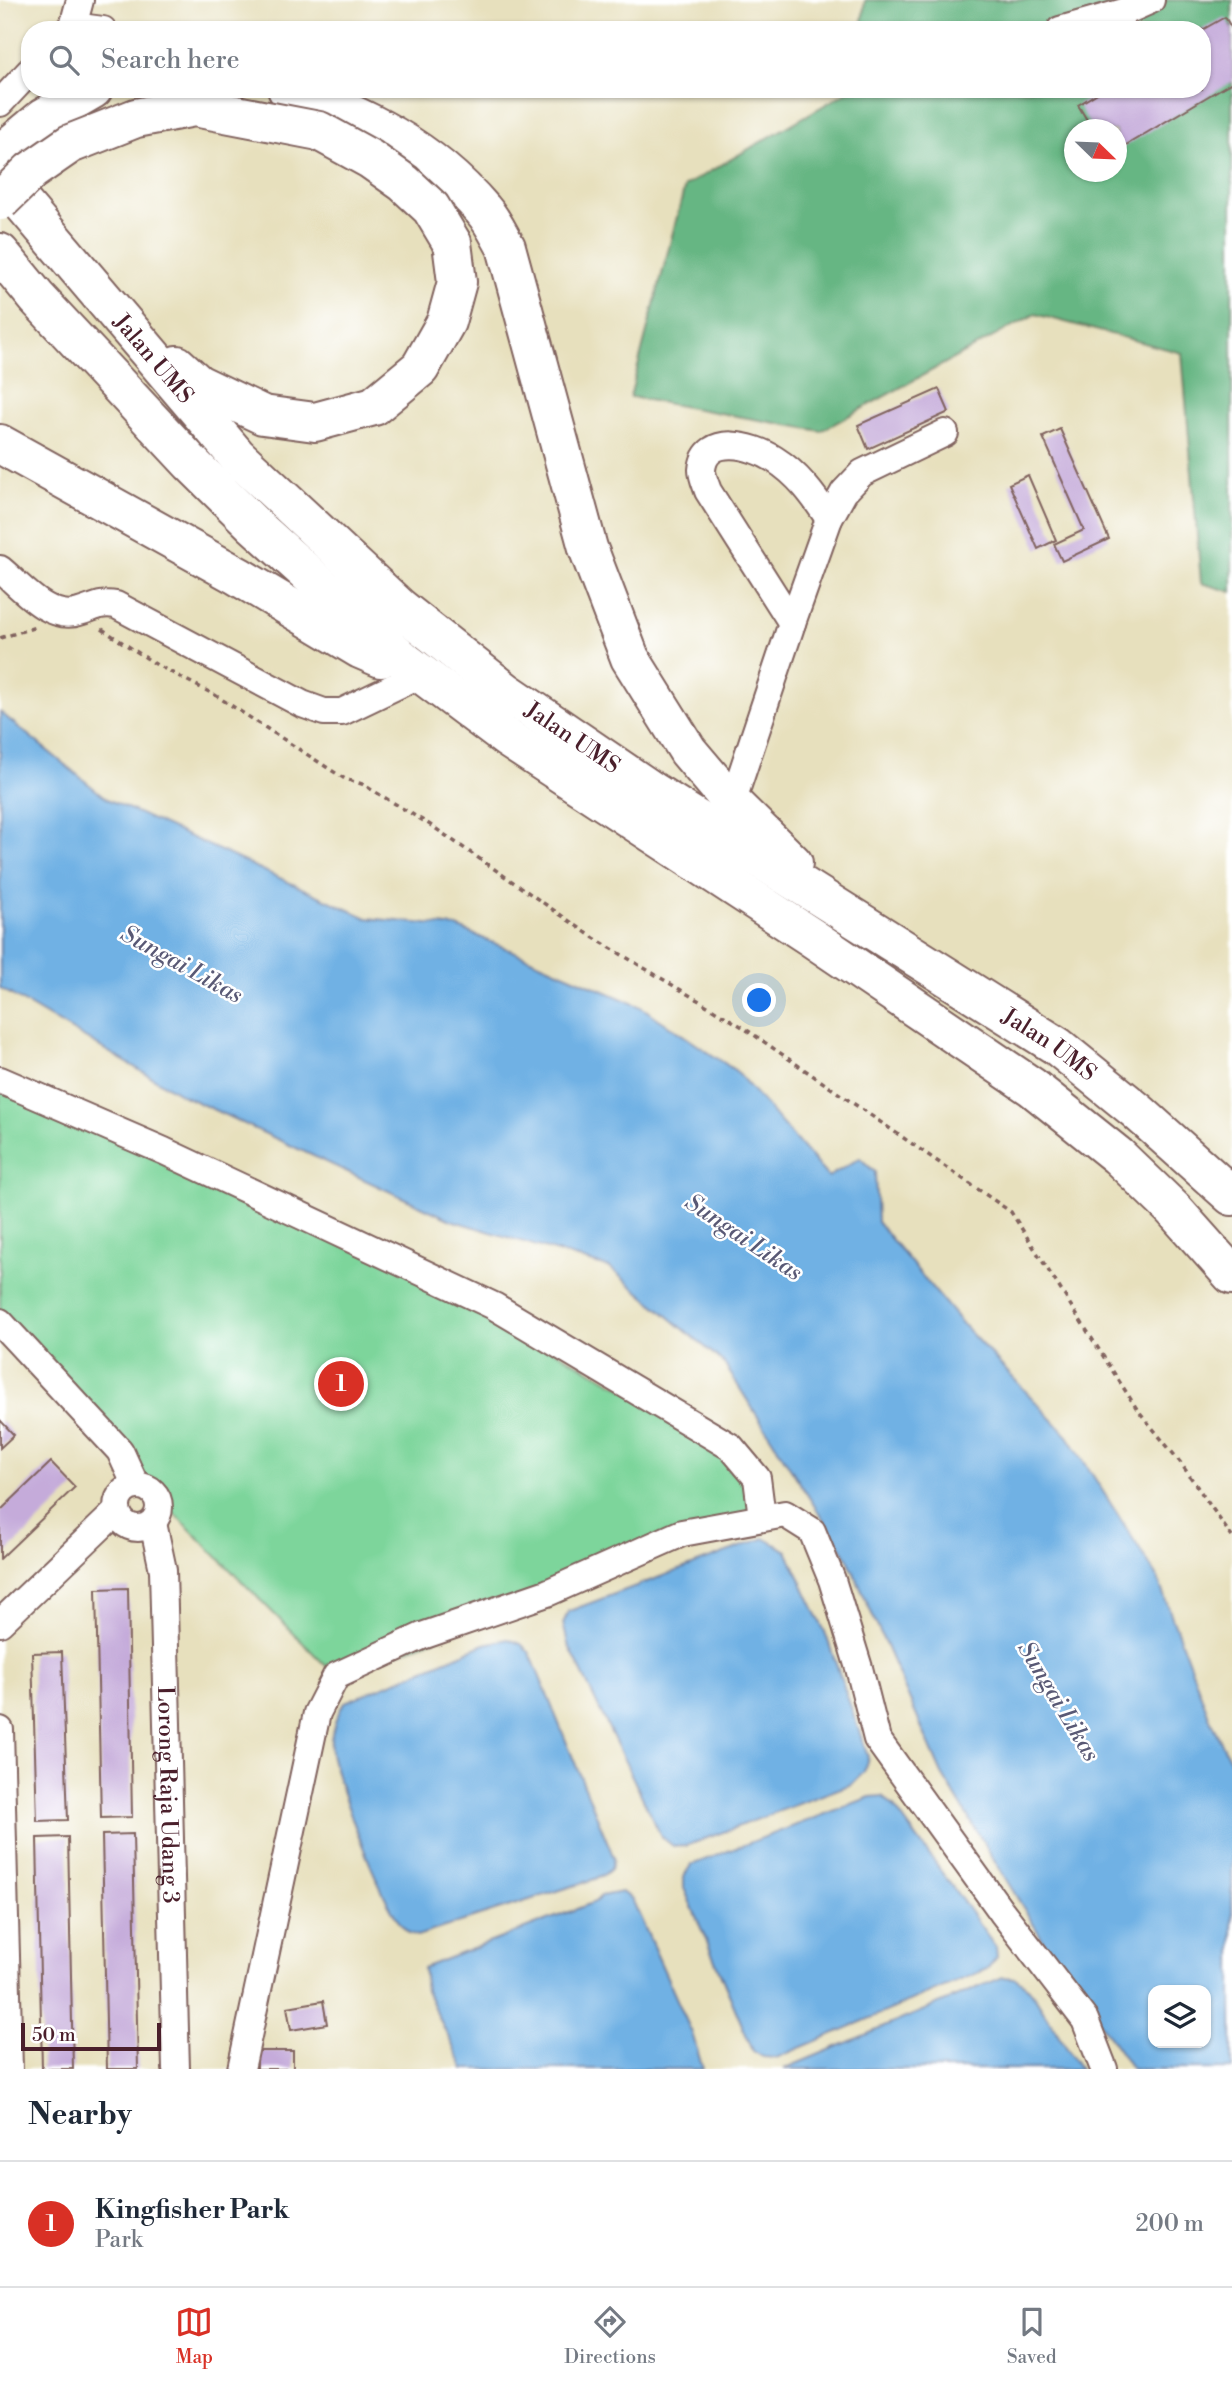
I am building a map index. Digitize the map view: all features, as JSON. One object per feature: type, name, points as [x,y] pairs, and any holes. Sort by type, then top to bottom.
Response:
[{"type":"highway","points":[[0,154],[43,118],[77,98]]},
{"type":"highway","points":[[309,98],[384,129],[435,162],[485,211],[506,247],[588,548],[630,658],[688,751],[732,803],[849,914]]},
{"type":"highway","points":[[0,201],[31,172],[70,144],[136,118],[194,107],[319,131],[370,159],[404,183],[430,208],[452,243],[457,282],[446,322],[420,368],[374,407],[315,422],[262,415],[198,384],[110,306]]},
{"type":"highway","name":"Jalan UMS","points":[[0,177],[237,456],[400,608],[516,699],[728,842],[849,914],[1057,1046],[1137,1111],[1232,1196]]},
{"type":"highway","name":"Jalan UMS","points":[[0,253],[37,298],[191,463],[254,525],[414,669],[507,738],[800,929],[1032,1087],[1118,1156],[1173,1209],[1232,1275]]},
{"type":"highway","points":[[0,444],[238,576],[360,649],[414,669]]},
{"type":"street","points":[[73,21],[80,0]]},
{"type":"street","points":[[1092,21],[1124,12],[1151,0]]},
{"type":"street","points":[[0,103],[21,81]]},
{"type":"street","points":[[732,803],[829,519],[844,492],[862,472],[945,433]]},
{"type":"street","points":[[792,623],[708,491],[702,471],[708,455],[719,447],[736,445],[753,449],[774,459],[814,495],[829,519]]},
{"type":"street","points":[[0,569],[55,612],[79,612],[104,603],[116,606],[302,704],[324,712],[342,712],[414,669]]},
{"type":"street","points":[[0,1080],[164,1151],[494,1306],[731,1447],[757,1478],[762,1517]]},
{"type":"street","points":[[5,1339],[120,1451],[136,1486]]},
{"type":"street","points":[[136,1486],[149,1488],[158,1498],[159,1511],[153,1523],[139,1530],[124,1525],[116,1512],[117,1500],[124,1490],[136,1486]]},
{"type":"street","points":[[0,1623],[116,1512]]},
{"type":"street","points":[[241,2069],[317,1713],[336,1676],[422,1636],[547,1593],[682,1533],[785,1514],[812,1531],[839,1605],[877,1739],[1002,1912],[1085,2020],[1104,2069]]},
{"type":"street","name":"Lorong Raja Udang 3","points":[[153,1523],[163,1570],[176,2069]]},
{"type":"street","points":[[0,1730],[9,2069]]},
{"type":"path","points":[[0,638],[45,625]]},
{"type":"path","points":[[97,627],[157,665],[215,695],[345,779],[362,784],[432,826],[594,938],[741,1026],[1011,1212],[1137,1409],[1180,1462],[1232,1537]]},
{"type":"green space","points":[[865,0],[1232,0],[1232,592],[1201,583],[1182,353],[1035,314],[821,431],[630,397],[685,186],[837,98],[1211,98],[1211,21],[862,21]]},
{"type":"green space","points":[[0,1080],[350,1239],[731,1447],[762,1517],[336,1676],[149,1488],[136,1486],[0,1322]]},
{"type":"water","name":"Sungai Likas","points":[[0,712],[107,799],[367,918],[457,927],[641,1007],[736,1071],[828,1177],[860,1158],[875,1172],[877,1222],[965,1327],[1068,1436],[1157,1577],[1212,1724],[1232,1764],[1232,2069],[1132,2069],[1052,1955],[942,1774],[847,1557],[723,1362],[610,1268],[451,1220],[182,1095],[0,988]]},
{"type":"water","points":[[764,1538],[787,1551],[825,1632],[868,1757],[864,1772],[852,1784],[686,1846],[673,1846],[661,1836],[568,1644],[563,1623],[569,1611]]},
{"type":"water","points":[[508,1639],[521,1644],[530,1653],[614,1858],[611,1869],[601,1877],[417,1936],[408,1932],[398,1919],[363,1847],[331,1753],[334,1726],[345,1702],[485,1644]]},
{"type":"water","points":[[882,1796],[893,1805],[996,1947],[997,1957],[987,1969],[776,2058],[763,2057],[753,2051],[684,1888],[684,1876],[691,1865],[870,1797]]},
{"type":"water","points":[[621,1892],[632,1899],[692,2033],[703,2069],[464,2069],[426,1991],[423,1968],[595,1902],[601,1896]]},
{"type":"water","points":[[1003,1977],[1015,1978],[1029,1988],[1080,2069],[784,2069]]},
{"type":"building","points":[[1225,17],[1232,29],[1232,82],[1211,94],[1211,25]]},
{"type":"building","points":[[1089,98],[1205,98],[1127,144],[1127,119],[1086,119],[1078,105]]},
{"type":"building","points":[[939,389],[949,412],[868,449],[858,425]]},
{"type":"building","points":[[1060,429],[1109,539],[1062,561],[1054,544],[1084,530],[1043,437]]},
{"type":"building","points":[[1028,475],[1056,540],[1038,549],[1009,484]]},
{"type":"building","points":[[0,1420],[14,1435],[0,1448]]},
{"type":"building","points":[[51,1462],[75,1487],[0,1559],[0,1511]]},
{"type":"building","points":[[128,1588],[132,1817],[101,1818],[96,1589]]},
{"type":"building","points":[[62,1652],[68,1820],[37,1821],[32,1653]]},
{"type":"building","points":[[133,1834],[138,2069],[107,2069],[102,1835]]},
{"type":"building","points":[[68,1837],[73,2069],[42,2069],[37,1838]]},
{"type":"building","points":[[323,2001],[327,2024],[291,2030],[287,2007]]},
{"type":"building","points":[[257,2051],[293,2051],[293,2069],[257,2069]]},
{"type":"place","name":"Kingfisher Park","points":[[341,1384]]}]
